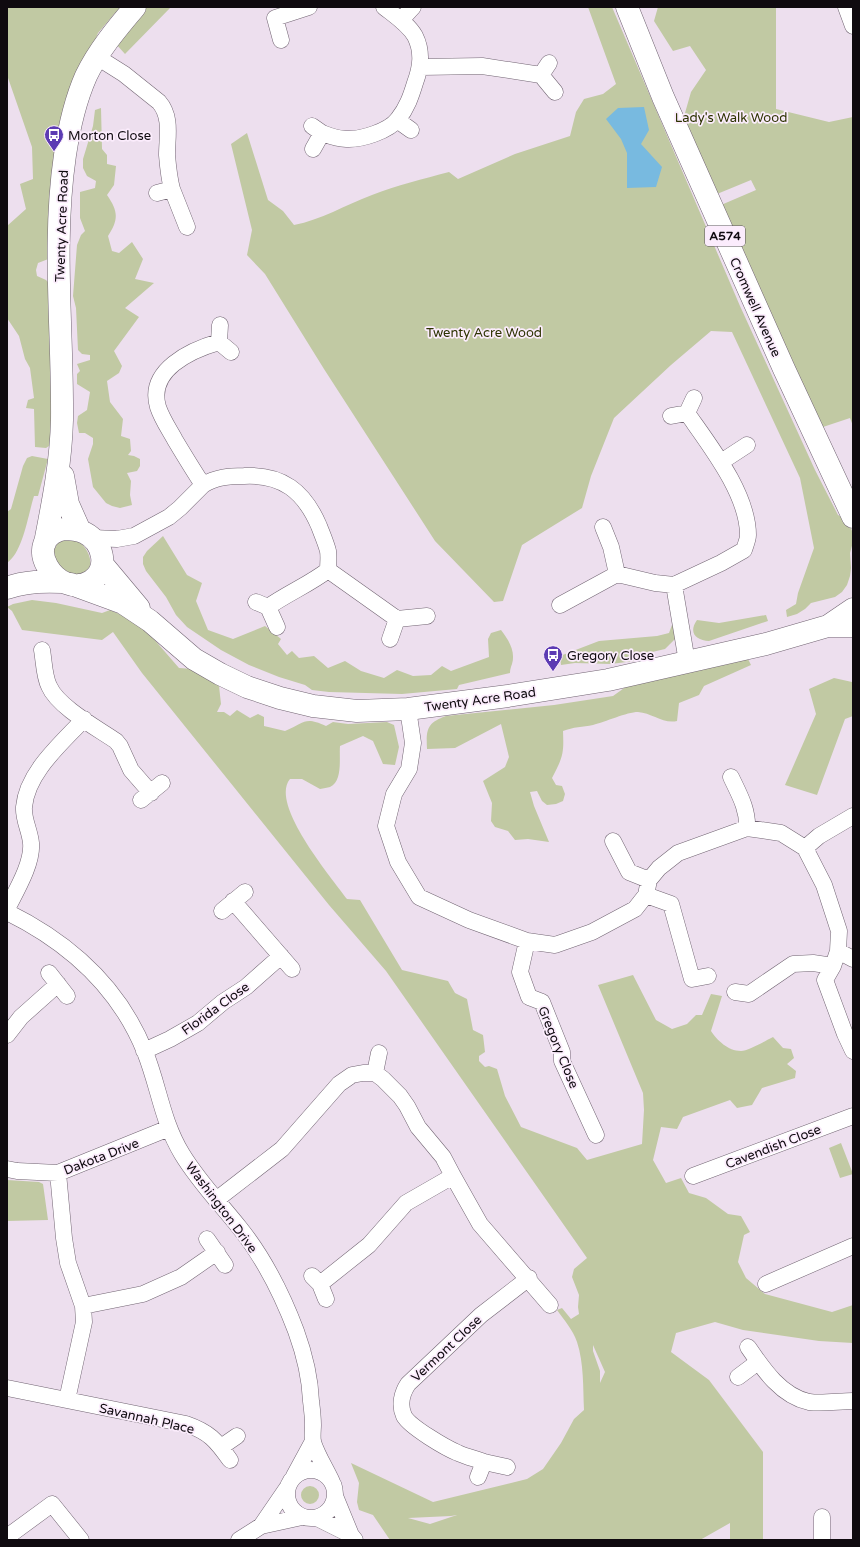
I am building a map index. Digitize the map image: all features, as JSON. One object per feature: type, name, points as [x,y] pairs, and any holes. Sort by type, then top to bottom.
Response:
[{"type":"street","name":"Twenty Acre Road","points":[[44,546],[60,463],[62,420],[59,233],[61,179],[67,138],[73,113],[86,76],[97,57],[135,7]]},
{"type":"street","points":[[281,40],[275,18],[309,7]]},
{"type":"street","points":[[312,149],[317,130],[341,139],[359,138],[383,130],[397,120],[406,108],[421,67],[421,57],[414,35],[401,20],[384,7]]},
{"type":"street","points":[[401,20],[413,7]]},
{"type":"street","name":"Cromwell Avenue","points":[[627,7],[663,97],[784,369],[853,516]]},
{"type":"street","points":[[846,7],[853,26]]},
{"type":"street","points":[[97,57],[124,74],[159,102],[163,107],[168,123],[168,173],[164,191],[188,227]]},
{"type":"street","points":[[421,67],[482,66],[545,69],[555,92]]},
{"type":"street","points":[[397,120],[410,130]]},
{"type":"street","points":[[218,342],[220,325]]},
{"type":"street","points":[[218,342],[231,352]]},
{"type":"street","points":[[202,485],[166,424],[158,406],[157,391],[163,377],[174,363],[194,351],[218,342]]},
{"type":"street","points":[[686,413],[694,398]]},
{"type":"street","points":[[671,416],[686,413]]},
{"type":"street","points":[[560,605],[616,574],[655,584],[674,585],[722,563],[744,550],[748,537],[745,513],[736,490],[721,462],[686,413]]},
{"type":"street","points":[[721,462],[747,445]]},
{"type":"street","name":"Twenty Acre Road","points":[[60,463],[68,504],[86,534]]},
{"type":"street","points":[[11,586],[31,582],[82,584],[90,582],[96,577],[103,562],[128,538],[169,517],[202,485],[211,480],[220,478],[251,476],[275,479],[292,488],[301,496],[315,517],[328,551],[328,570]]},
{"type":"street","points":[[602,527],[612,547],[616,574]]},
{"type":"street","points":[[11,586],[44,546],[50,535],[56,531],[64,529],[107,539],[128,538]]},
{"type":"street","points":[[86,534],[98,546],[103,562]]},
{"type":"street","points":[[44,546],[44,560],[48,568],[55,576],[67,583]]},
{"type":"street","name":"Twenty Acre Road","points":[[103,562],[150,621]]},
{"type":"street","points":[[277,628],[262,604],[312,582],[328,570]]},
{"type":"street","points":[[328,570],[396,619],[427,616]]},
{"type":"street","name":"Twenty Acre Road","points":[[67,583],[122,603],[150,621],[194,659],[247,687],[280,698],[313,706],[357,710],[408,709],[508,696],[593,682],[766,644],[828,626],[853,626]]},
{"type":"street","points":[[674,585],[687,662]]},
{"type":"street","name":"Twenty Acre Road","points":[[828,626],[853,609]]},
{"type":"street","points":[[390,639],[396,619]]},
{"type":"street","points":[[42,650],[46,678],[52,693],[69,709],[116,741],[120,746],[131,770],[151,792]]},
{"type":"street","points":[[408,709],[413,743],[409,768],[394,794],[386,826],[398,862],[419,897],[469,920],[528,942],[555,945],[592,932],[635,909],[659,868],[678,853],[747,828],[780,834],[805,848],[824,885],[839,931],[838,951],[833,966],[825,980],[845,1034],[853,1051]]},
{"type":"street","points":[[7,909],[28,863],[30,853],[31,843],[24,807],[31,783],[45,761],[84,720]]},
{"type":"street","points":[[731,777],[745,806],[748,819],[747,828]]},
{"type":"street","points":[[805,848],[819,836],[853,816]]},
{"type":"street","points":[[613,841],[629,872],[648,888],[671,904],[692,979],[708,976]]},
{"type":"street","points":[[233,901],[292,969]]},
{"type":"street","name":"Washington Drive","points":[[7,912],[30,923],[52,937],[72,952],[103,983],[132,1026],[144,1051],[169,1128],[181,1152],[197,1178],[240,1228],[268,1269],[281,1293],[296,1330],[304,1359],[310,1390],[313,1441],[353,1537]]},
{"type":"street","name":"Gregory Close","points":[[528,942],[520,972],[529,996],[542,1002],[562,1052],[562,1060],[596,1135]]},
{"type":"street","points":[[838,951],[853,959]]},
{"type":"street","name":"Florida Close","points":[[144,1051],[170,1039],[198,1023],[223,1002],[246,987],[281,956]]},
{"type":"street","points":[[735,992],[749,994],[793,964],[813,963],[833,966]]},
{"type":"street","points":[[7,1035],[21,1017],[58,984]]},
{"type":"street","points":[[375,1073],[379,1053]]},
{"type":"street","points":[[216,1200],[282,1149],[339,1084],[352,1075],[375,1073],[400,1096],[418,1127],[443,1157],[480,1224],[529,1278],[550,1304]]},
{"type":"street","name":"Cavendish Close","points":[[693,1176],[853,1116]]},
{"type":"street","name":"Dakota Drive","points":[[7,1169],[17,1171],[58,1173],[169,1128]]},
{"type":"street","points":[[58,1173],[64,1238],[68,1263],[82,1306],[84,1322],[67,1400]]},
{"type":"street","points":[[319,1286],[369,1245],[406,1203],[453,1176]]},
{"type":"street","points":[[82,1306],[143,1294],[221,1259],[207,1239]]},
{"type":"street","points":[[766,1284],[853,1246]]},
{"type":"street","name":"Vermont Close","points":[[506,1467],[481,1470],[458,1453],[418,1430],[404,1416],[402,1399],[408,1384],[481,1315],[529,1278]]},
{"type":"street","points":[[748,1347],[768,1375],[783,1389],[798,1398],[810,1402],[853,1401]]},
{"type":"street","points":[[738,1377],[758,1362]]},
{"type":"street","name":"Savannah Place","points":[[7,1388],[186,1424],[209,1435],[225,1453],[237,1436]]},
{"type":"street","points":[[261,1526],[291,1482],[313,1441]]},
{"type":"street","points":[[239,1540],[261,1526],[310,1517],[324,1514],[330,1509],[333,1489],[321,1472],[314,1470],[300,1472],[291,1482],[286,1495],[290,1508],[296,1513],[310,1517]]},
{"type":"street","points":[[7,1537],[52,1504],[80,1540]]},
{"type":"street","name":"Washington Drive","points":[[310,1517],[353,1537]]},
{"type":"street","points":[[822,1517],[822,1540]]},
{"type":"green space","points":[[7,7],[132,7],[122,14],[115,13],[98,33],[63,123],[51,258],[38,263],[36,270],[37,276],[46,280],[50,284],[55,442],[46,448],[35,447],[34,409],[26,408],[28,400],[34,398],[30,368],[25,359],[19,336],[7,318],[7,226],[26,209],[20,184],[33,179],[32,147],[7,75]]},
{"type":"green space","points":[[147,7],[171,7],[125,54],[116,44]]},
{"type":"green space","name":"Twenty Acre Wood","points":[[588,7],[612,7],[740,306],[815,470],[838,515],[847,520],[853,533],[853,542],[850,553],[851,568],[847,585],[842,592],[835,597],[811,603],[797,614],[787,617],[786,610],[796,604],[798,593],[814,548],[800,478],[732,332],[711,331],[671,365],[614,418],[591,476],[582,508],[522,545],[503,601],[494,602],[435,541],[324,369],[265,274],[247,255],[252,230],[231,144],[247,133],[268,200],[283,211],[294,225],[314,220],[372,195],[410,182],[449,172],[458,179],[515,154],[570,136],[576,112],[584,99],[603,94],[616,84]]},
{"type":"green space","name":"Lady's Walk Wood","points":[[658,7],[776,7],[776,109],[829,122],[853,117],[853,426],[850,418],[823,427],[754,279],[721,205],[756,190],[751,180],[717,194],[683,120],[691,92],[706,70],[690,46],[673,51],[654,21]]},
{"type":"green space","points":[[101,108],[102,149],[107,155],[107,164],[116,166],[114,185],[107,195],[116,215],[114,225],[108,236],[112,251],[119,253],[132,242],[143,259],[135,279],[154,283],[125,308],[139,317],[114,351],[122,366],[119,373],[107,381],[110,402],[123,419],[121,436],[130,439],[131,451],[128,455],[140,459],[140,466],[137,471],[127,473],[131,481],[130,495],[132,505],[120,508],[106,503],[93,487],[88,459],[93,444],[93,438],[85,433],[79,433],[77,423],[78,416],[87,410],[90,392],[77,384],[77,374],[80,371],[77,364],[90,360],[90,355],[82,354],[78,350],[76,308],[73,296],[77,245],[81,235],[85,231],[80,218],[80,192],[95,188],[96,181],[87,176],[83,168],[83,159],[93,126],[95,110]]},
{"type":"green space","points":[[32,456],[48,459],[38,496],[34,496],[21,542],[13,558],[7,563],[7,512],[11,509],[23,466],[27,458]]},
{"type":"green space","points":[[163,536],[187,575],[202,583],[196,601],[208,630],[233,639],[265,626],[281,639],[278,644],[287,655],[292,651],[299,658],[314,656],[328,668],[345,661],[361,671],[384,678],[397,670],[413,676],[431,675],[442,666],[451,671],[489,657],[488,639],[491,633],[501,630],[509,641],[513,654],[510,673],[459,685],[457,689],[402,694],[329,692],[312,690],[305,685],[279,677],[249,665],[221,650],[187,627],[176,615],[166,597],[146,571],[143,564],[143,557],[147,551]]},
{"type":"green space","points":[[60,538],[70,538],[83,545],[90,557],[90,566],[86,572],[77,576],[62,570],[52,554]]},
{"type":"green space","points":[[32,600],[56,603],[102,613],[110,610],[133,620],[146,630],[179,668],[193,669],[219,686],[221,704],[217,712],[224,712],[230,716],[237,710],[250,718],[258,714],[264,717],[264,726],[285,731],[301,723],[309,721],[326,726],[333,722],[348,724],[387,722],[394,725],[399,747],[395,765],[383,764],[373,741],[363,736],[340,746],[339,775],[334,784],[330,787],[320,789],[302,779],[290,779],[286,790],[288,805],[295,822],[317,858],[347,899],[360,900],[402,970],[448,981],[455,993],[467,999],[473,1030],[483,1035],[485,1052],[479,1056],[479,1061],[485,1067],[489,1066],[497,1069],[505,1096],[521,1127],[577,1148],[587,1160],[642,1144],[644,1110],[643,1093],[598,985],[633,975],[656,1020],[672,1029],[687,1024],[696,1015],[702,1015],[711,994],[722,996],[711,1031],[723,1044],[736,1051],[744,1051],[773,1037],[783,1048],[791,1049],[794,1058],[787,1064],[796,1071],[795,1078],[762,1088],[752,1105],[737,1108],[730,1100],[683,1117],[677,1129],[661,1127],[653,1160],[666,1183],[681,1178],[689,1193],[706,1198],[728,1214],[741,1216],[750,1232],[744,1235],[738,1262],[746,1278],[765,1294],[832,1312],[853,1305],[853,1343],[819,1341],[743,1330],[715,1322],[676,1333],[671,1352],[709,1380],[763,1452],[763,1540],[730,1540],[730,1523],[700,1540],[390,1540],[373,1515],[359,1510],[357,1502],[359,1483],[351,1463],[433,1502],[527,1479],[543,1469],[561,1443],[574,1419],[584,1410],[583,1376],[577,1342],[568,1325],[557,1310],[562,1308],[571,1319],[579,1314],[579,1295],[572,1277],[574,1269],[587,1258],[386,971],[329,905],[142,673],[113,632],[102,640],[22,630],[12,611],[7,607],[13,604]],"holes":[[[593,1345],[605,1372],[600,1383],[600,1371],[593,1351]],[[457,1515],[430,1524],[408,1518],[451,1516]]]},
{"type":"green space","points":[[766,615],[768,621],[709,641],[700,639],[693,632],[694,625],[697,620],[719,623]]},
{"type":"green space","points":[[672,625],[679,626],[679,635],[665,649],[635,656],[634,661],[611,664],[575,663],[561,665],[560,656],[599,641],[657,636],[669,633]]},
{"type":"green space","points":[[747,657],[751,665],[704,686],[699,695],[679,703],[677,721],[672,722],[662,720],[648,714],[633,712],[593,725],[563,731],[562,755],[552,778],[556,785],[562,786],[565,794],[563,801],[556,804],[547,805],[542,801],[537,791],[530,792],[534,806],[549,842],[528,839],[515,840],[508,831],[495,827],[491,821],[492,803],[483,781],[505,767],[509,757],[501,724],[455,748],[427,749],[427,736],[431,724],[446,716],[554,705],[613,696],[634,681]]},
{"type":"green space","points":[[834,678],[852,682],[853,680],[853,716],[845,719],[817,795],[785,785],[816,714],[809,689]]},
{"type":"green space","points":[[841,1143],[853,1174],[840,1178],[829,1148]]},
{"type":"green space","points":[[7,1180],[39,1182],[43,1184],[48,1220],[7,1221]]},
{"type":"green space","points":[[310,1486],[316,1489],[319,1495],[316,1501],[310,1504],[304,1501],[301,1495],[304,1489]]},
{"type":"water","points":[[644,107],[649,130],[641,144],[662,167],[656,187],[627,188],[627,153],[621,139],[606,119],[618,108]]},
{"type":"place","name":"Morton Close","points":[[54,152]]},
{"type":"place","name":"Gregory Close","points":[[553,672]]}]
